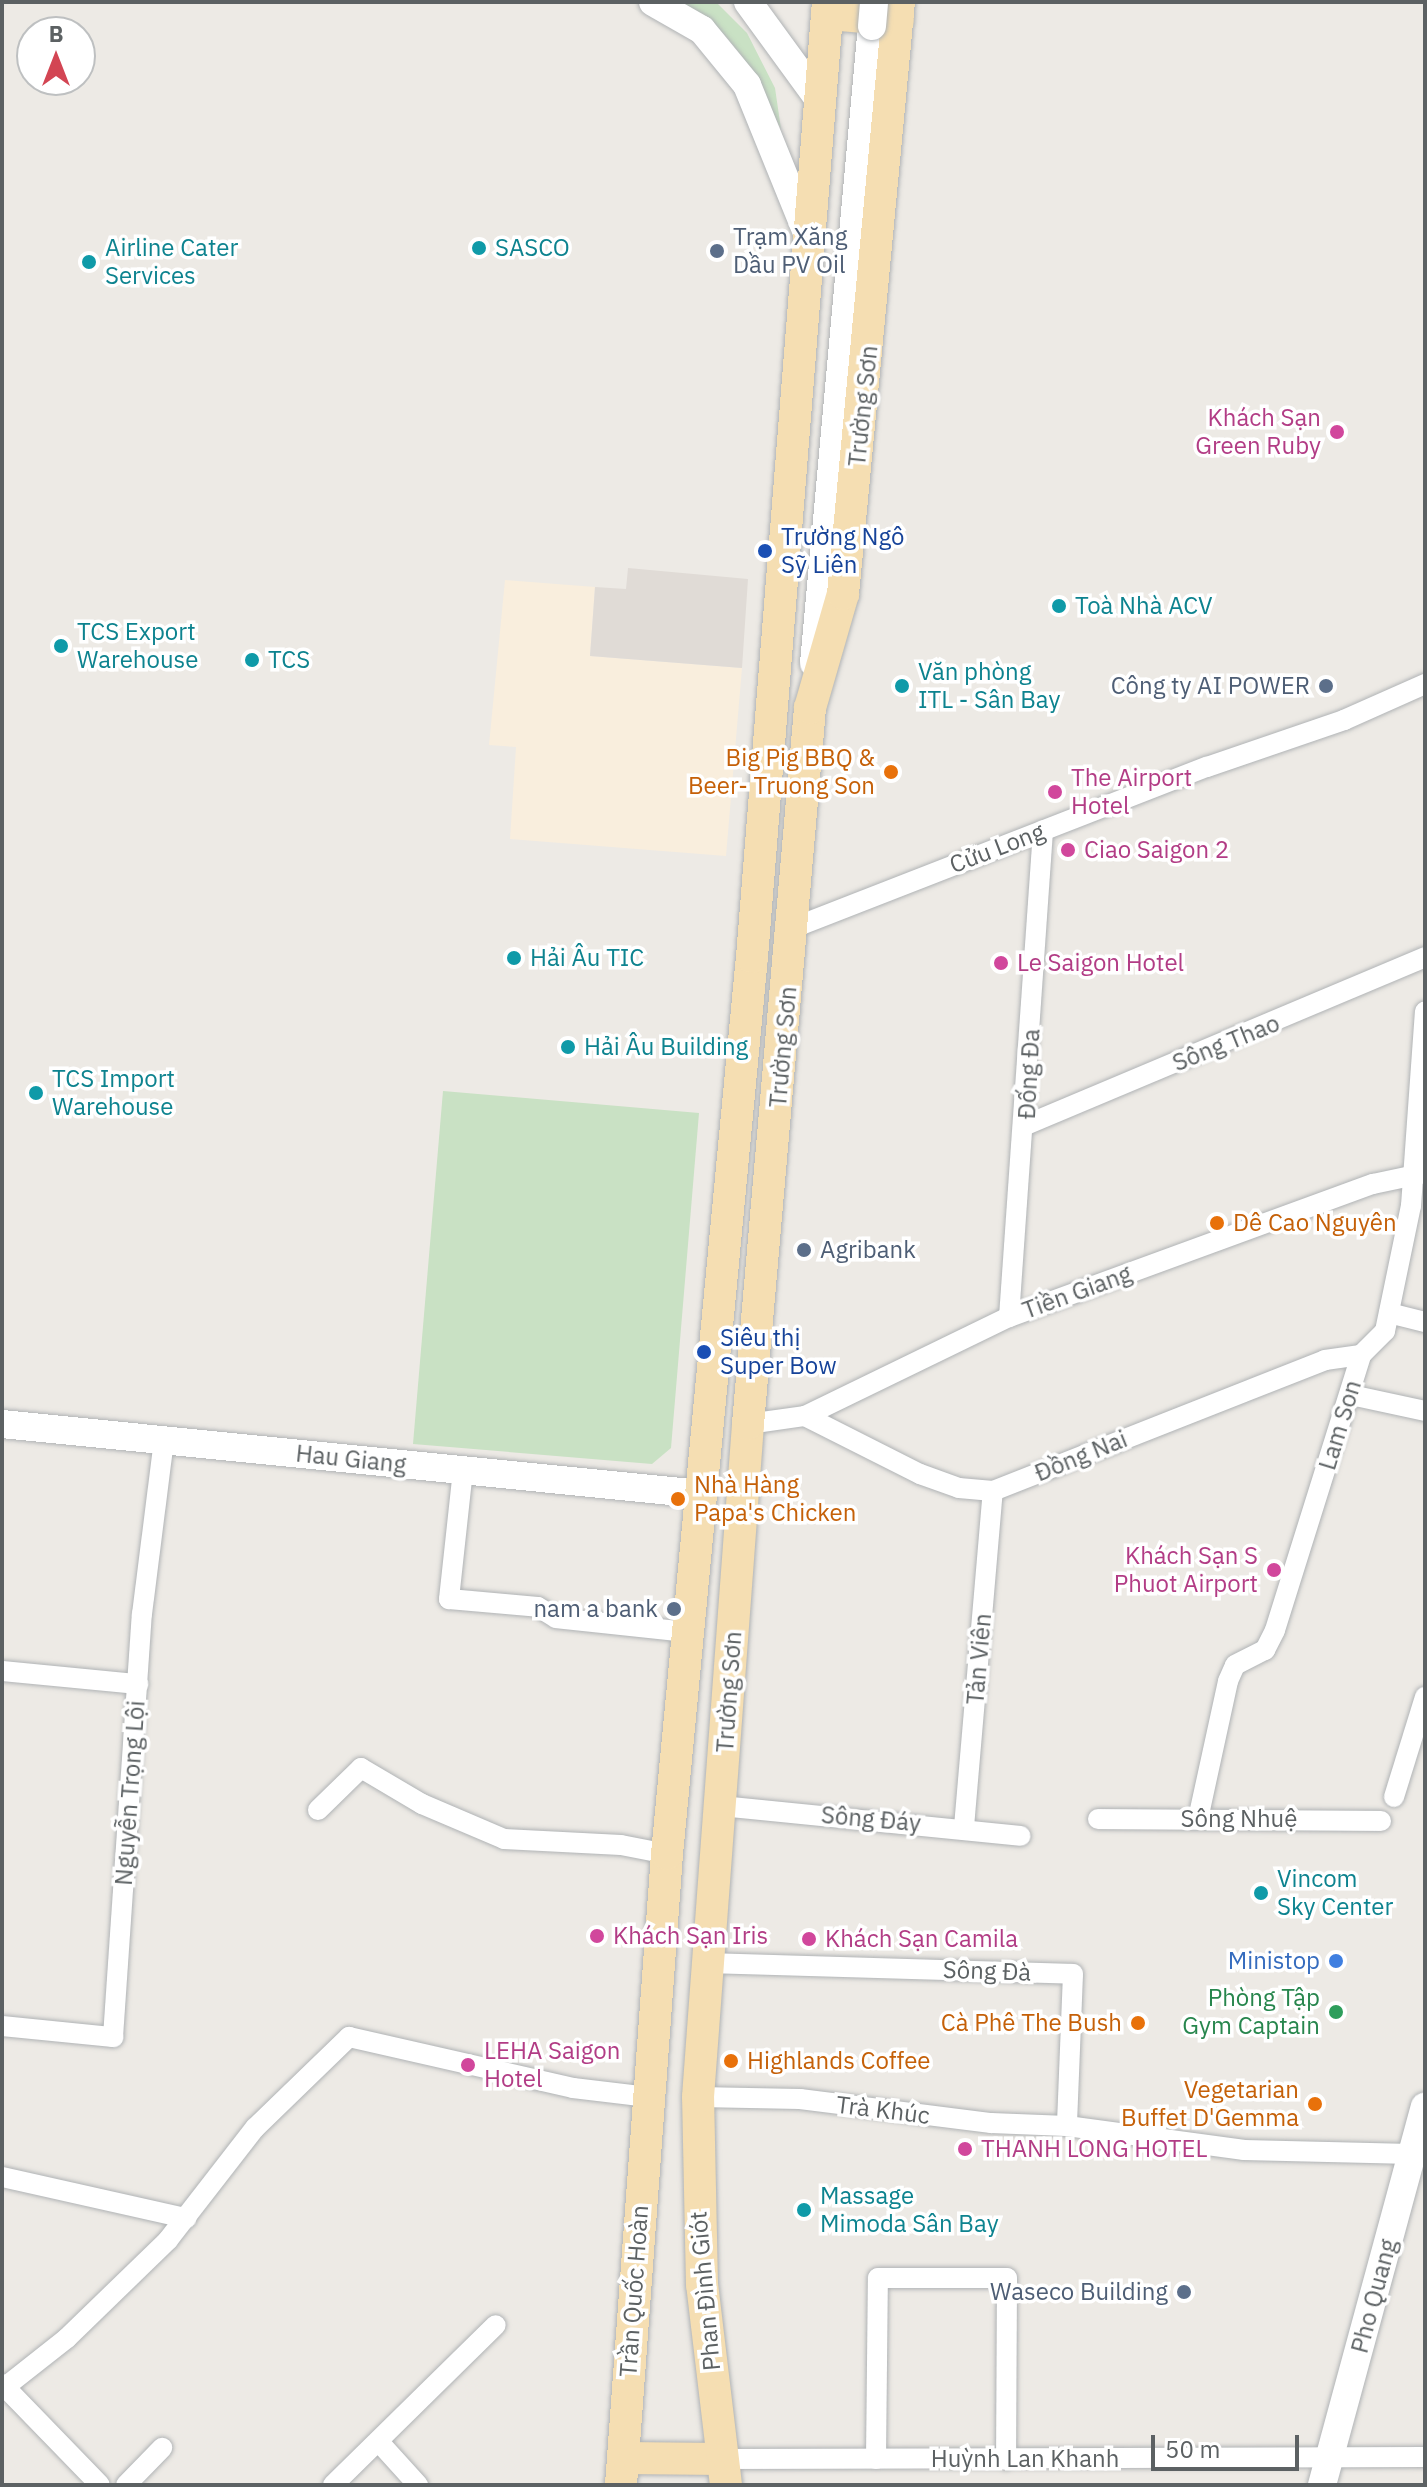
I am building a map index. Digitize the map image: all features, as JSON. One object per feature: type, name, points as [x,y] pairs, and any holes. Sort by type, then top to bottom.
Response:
[{"type":"main road","name":"Trường Sơn","points":[[648,2097],[686,1632],[701,1494],[811,243],[827,8]]},
{"type":"main road","points":[[827,8],[883,10]]},
{"type":"main road","name":"Trường Sơn","points":[[698,2097],[748,1424],[810,708],[843,594],[883,10]]},
{"type":"main road","name":"Trần Quốc Hoàn","points":[[622,2472],[648,2097]]},
{"type":"main road","name":"Phan Đình Giót","points":[[698,2097],[702,2285],[724,2472]]},
{"type":"main road","points":[[622,2472],[724,2472]]},
{"type":"street","points":[[653,2],[702,30],[747,85],[811,243]]},
{"type":"street","points":[[748,2],[821,102]]},
{"type":"street","points":[[810,708],[831,473],[883,10]]},
{"type":"street","name":"Cửu Long","points":[[793,928],[1043,830],[1344,720],[1425,684]]},
{"type":"street","name":"Đống Đa","points":[[1009,1317],[1026,1125],[1043,830]]},
{"type":"street","name":"Sông Thao","points":[[1026,1125],[1425,957]]},
{"type":"street","name":"Lam Son","points":[[1198,1819],[1228,1681],[1235,1665],[1265,1650],[1275,1630],[1361,1355],[1385,1331],[1420,1173],[1425,1012]]},
{"type":"street","name":"Tiền Giang","points":[[748,1424],[805,1416],[1009,1317],[1373,1184],[1420,1173]]},
{"type":"street","points":[[1389,1313],[1425,1322]]},
{"type":"street","name":"Đồng Nai","points":[[805,1416],[920,1474],[959,1488],[993,1491],[1325,1360],[1361,1355]]},
{"type":"street","points":[[1351,1395],[1425,1411]]},
{"type":"street","name":"Hau Giang","points":[[2,1424],[701,1494]]},
{"type":"street","name":"Nguyễn Trọng Lội","points":[[2,2026],[113,2037],[138,1684],[164,1440]]},
{"type":"street","points":[[463,1470],[449,1599],[538,1607],[556,1618],[686,1632]]},
{"type":"street","name":"Tản Viên","points":[[964,1827],[993,1491]]},
{"type":"street","points":[[2,1671],[138,1684]]},
{"type":"street","points":[[1394,1797],[1425,1697]]},
{"type":"street","points":[[318,1810],[361,1768],[422,1804],[504,1839],[621,1845],[667,1854]]},
{"type":"street","name":"Sông Đáy","points":[[721,1806],[964,1827],[1020,1836]]},
{"type":"street","name":"Sông Nhuệ","points":[[1098,1819],[1381,1821]]},
{"type":"street","name":"Sông Đà","points":[[708,1963],[1073,1974],[1067,2126]]},
{"type":"street","points":[[100,2485],[4,2386],[85,2322],[186,2218],[255,2128],[349,2037],[573,2088],[648,2097]]},
{"type":"street","name":"Trà Khúc","points":[[698,2097],[800,2099],[991,2123],[1067,2126],[1244,2150],[1412,2154]]},
{"type":"street","name":"Pho Quang","points":[[1326,2472],[1425,2107]]},
{"type":"street","points":[[2,2177],[186,2218]]},
{"type":"street","points":[[876,2459],[878,2278],[1007,2278],[1006,2460]]},
{"type":"street","points":[[333,2485],[496,2325]]},
{"type":"street","points":[[379,2442],[418,2485]]},
{"type":"street","points":[[126,2485],[162,2448]]},
{"type":"street","name":"Huỳnh Lan Khanh","points":[[724,2472],[876,2459],[1006,2460],[1326,2472],[1425,2457]]},
{"type":"shaded area","points":[[628,568],[748,579],[742,668],[590,656],[595,587],[626,589]]},
{"type":"shaded area","points":[[505,580],[595,587],[590,656],[742,668],[726,856],[510,839],[516,747],[489,745]]},
{"type":"green space","points":[[680,2],[716,2],[747,33],[775,88],[781,129],[741,55],[723,33]]},
{"type":"green space","points":[[443,1091],[699,1113],[671,1448],[652,1464],[413,1444]]},
{"type":"place","name":"SASCO","points":[[479,248]]},
{"type":"place","name":"Trạm Xăng Dầu PV Oil","points":[[717,251]]},
{"type":"place","name":"Airline Cater Services","points":[[89,262]]},
{"type":"place","name":"Khách Sạn Green Ruby","points":[[1337,432]]},
{"type":"place","name":"Trường Ngô Sỹ Liên","points":[[765,551]]},
{"type":"place","name":"Toà Nhà ACV","points":[[1059,606]]},
{"type":"place","name":"TCS Export Warehouse","points":[[61,646]]},
{"type":"place","name":"TCS","points":[[252,660]]},
{"type":"place","name":"Văn phòng ITL - Sân Bay","points":[[902,686]]},
{"type":"place","name":"Công ty AI POWER","points":[[1326,686]]},
{"type":"place","name":"Big Pig BBQ & Beer- Truong Son","points":[[891,772]]},
{"type":"place","name":"The Airport Hotel","points":[[1055,792]]},
{"type":"place","name":"Ciao Saigon 2","points":[[1068,850]]},
{"type":"place","name":"Hải Âu TIC","points":[[514,958]]},
{"type":"place","name":"Le Saigon Hotel","points":[[1001,963]]},
{"type":"place","name":"Hải Âu Building","points":[[568,1047]]},
{"type":"place","name":"TCS Import Warehouse","points":[[36,1093]]},
{"type":"place","name":"Dê Cao Nguyên","points":[[1217,1223]]},
{"type":"place","name":"Agribank","points":[[804,1250]]},
{"type":"place","name":"Siêu thị Super Bow","points":[[704,1352]]},
{"type":"place","name":"Nhà Hàng Papa's Chicken","points":[[678,1499]]},
{"type":"place","name":"Khách Sạn S Phuot Airport","points":[[1274,1570]]},
{"type":"place","name":"nam a bank","points":[[674,1609]]},
{"type":"place","name":"Vincom Sky Center","points":[[1261,1893]]},
{"type":"place","name":"Khách Sạn Iris","points":[[597,1936]]},
{"type":"place","name":"Khách Sạn Camila","points":[[809,1939]]},
{"type":"place","name":"Ministop","points":[[1336,1961]]},
{"type":"place","name":"Phòng Tập Gym Captain","points":[[1336,2012]]},
{"type":"place","name":"Cà Phê The Bush","points":[[1138,2023]]},
{"type":"place","name":"Highlands Coffee","points":[[731,2061]]},
{"type":"place","name":"LEHA Saigon Hotel","points":[[468,2065]]},
{"type":"place","name":"Vegetarian Buffet D'Gemma","points":[[1315,2104]]},
{"type":"place","name":"THANH LONG HOTEL","points":[[965,2149]]},
{"type":"place","name":"Massage Mimoda Sân Bay","points":[[804,2210]]},
{"type":"place","name":"Waseco Building","points":[[1184,2292]]}]
